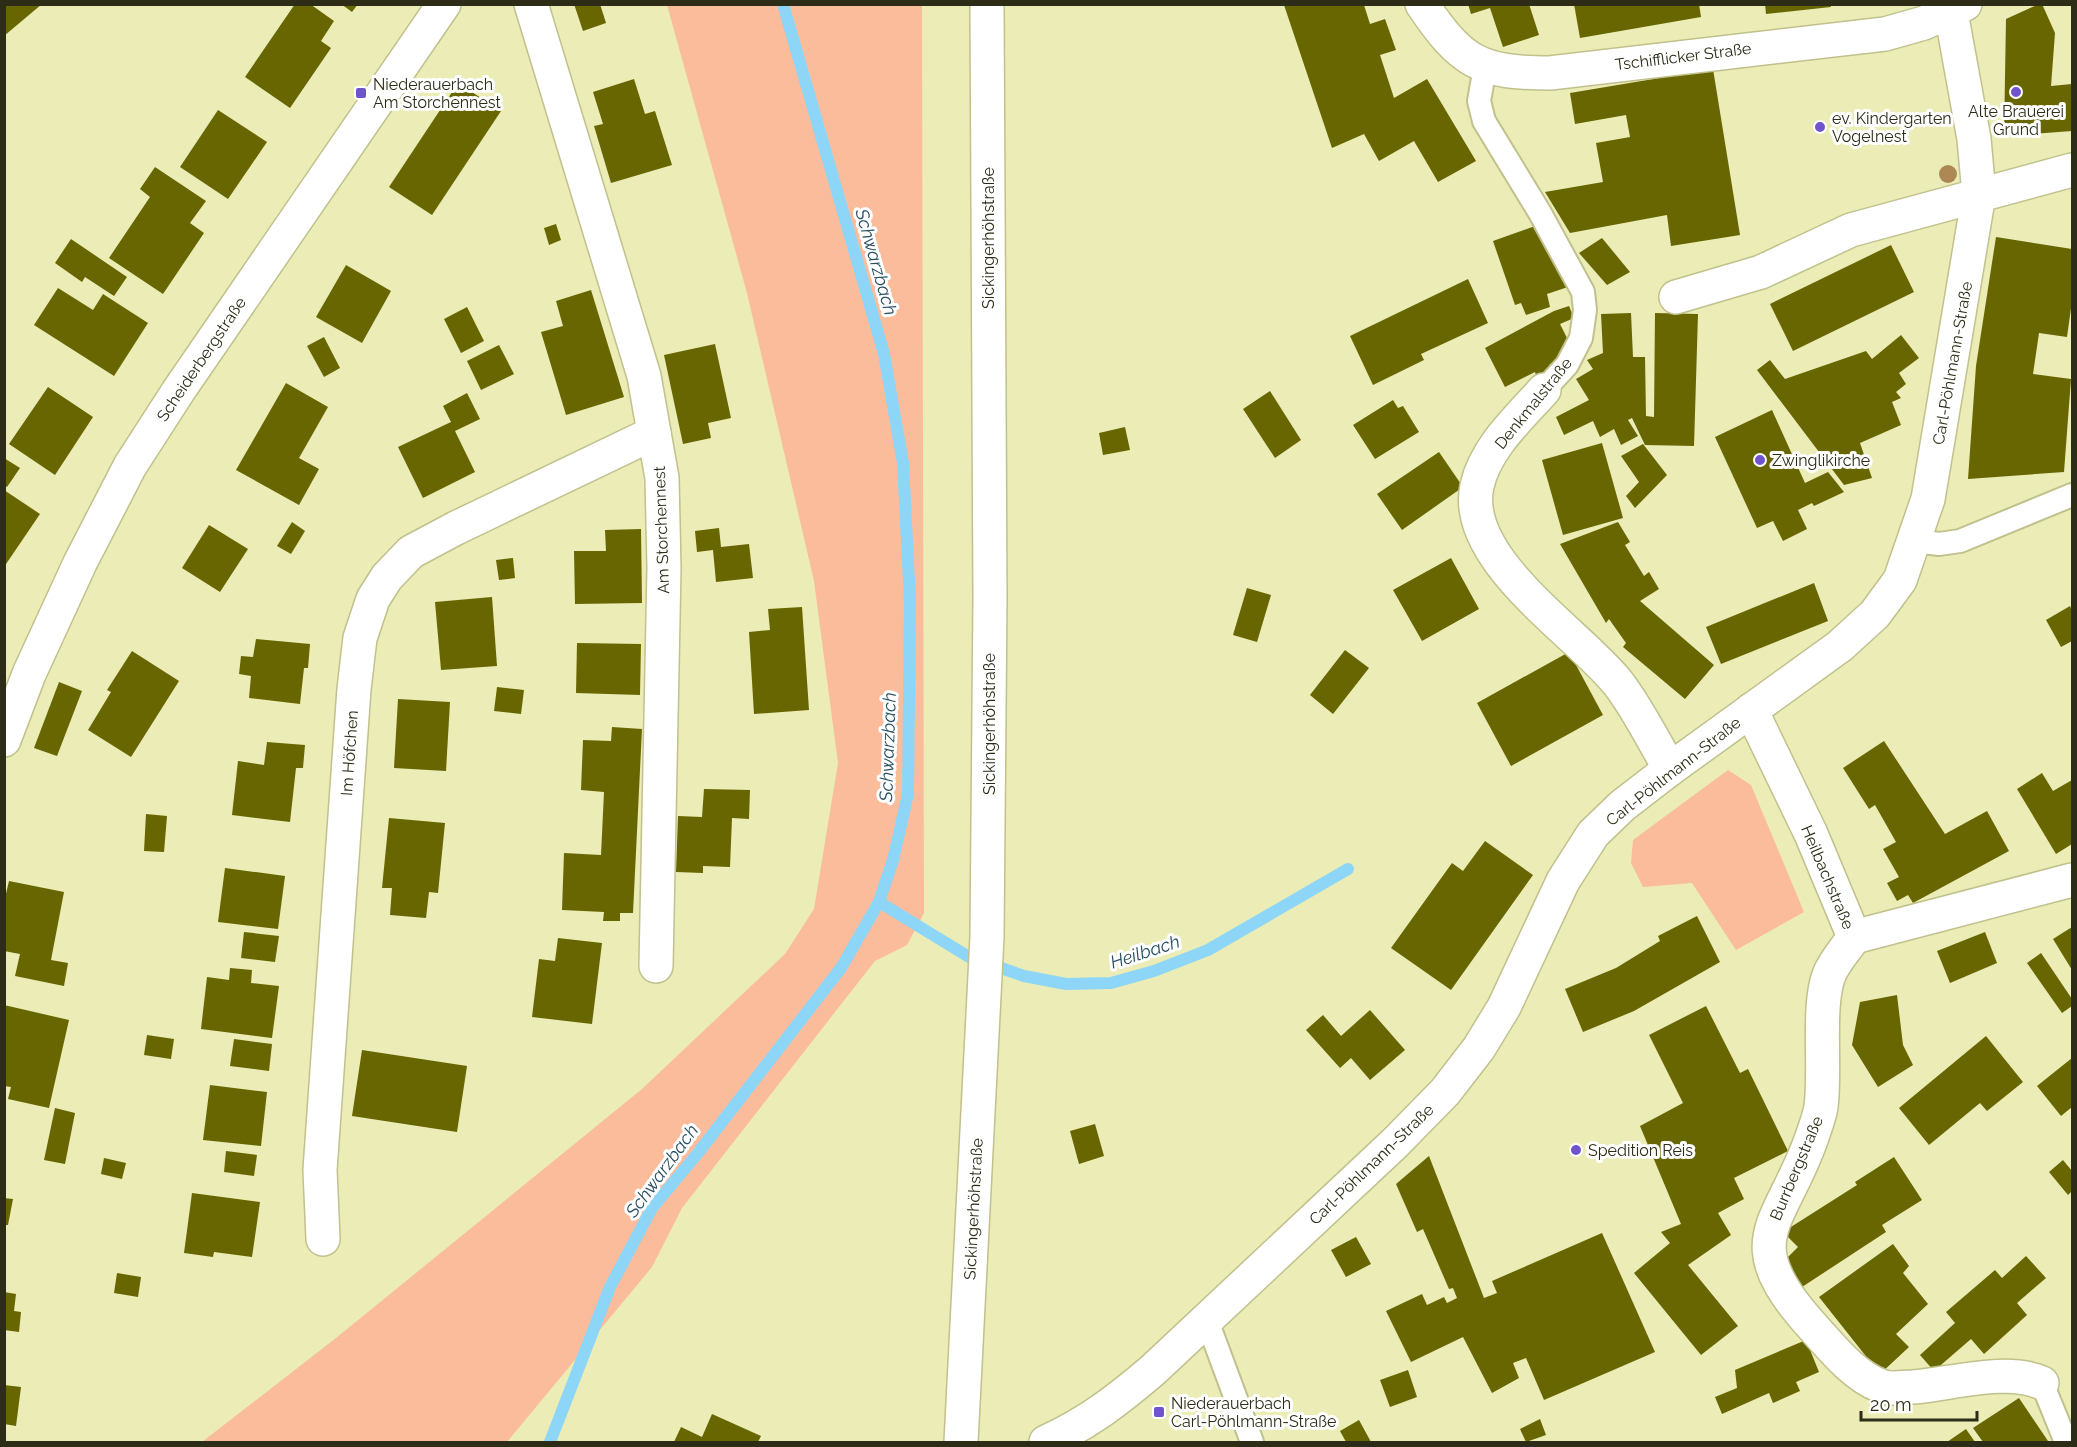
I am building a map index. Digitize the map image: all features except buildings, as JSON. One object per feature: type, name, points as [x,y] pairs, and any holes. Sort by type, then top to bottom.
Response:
[{"type":"street","name":"Scheiderbergstraße","points":[[4,740],[29,674],[70,583],[130,466],[179,390],[444,4]]},
{"type":"street","name":"Am Storchennest","points":[[531,4],[644,376],[662,478],[664,568],[656,966]]},
{"type":"street","name":"Sickingerhöhstraße","points":[[961,1443],[987,937],[990,609],[987,4]]},
{"type":"street","name":"Tschifflicker Straße","points":[[1422,4],[1444,37],[1471,61],[1513,73],[1550,73],[1886,34],[1958,8]]},
{"type":"street","points":[[1958,8],[1980,194]]},
{"type":"street","points":[[1676,297],[1761,272],[1851,230],[2073,170]]},
{"type":"street","name":"Carl-Pöhlmann-Straße","points":[[1046,1443],[1078,1428],[1113,1404],[1260,1270],[1445,1092],[1479,1048],[1504,1007],[1563,881],[1593,834],[1622,806],[1840,646],[1875,614],[1900,580],[1915,541],[1930,488],[1980,194]]},
{"type":"street","name":"Denkmalstraße","points":[[1544,390],[1500,440],[1482,470],[1476,487],[1477,510],[1483,532],[1493,554],[1520,586],[1577,639],[1618,683],[1670,769]]},
{"type":"street","name":"Im Höfchen","points":[[323,1239],[320,1170],[354,689],[360,638],[373,599],[387,577],[411,552],[654,433]]},
{"type":"street","name":"Heilbachstraße","points":[[1751,710],[1811,834],[1854,937],[2073,880]]},
{"type":"street","name":"Burrbergstraße","points":[[1854,937],[1829,975],[1824,1006],[1821,1109],[1806,1153],[1780,1204],[1768,1238],[1772,1270],[1790,1301],[1838,1355],[1882,1387],[1927,1386],[2004,1377],[2030,1377],[2042,1383]]},
{"type":"lane","name":"Denkmalstraße","points":[[1485,66],[1479,101],[1484,121],[1540,213],[1583,292],[1586,310],[1581,338],[1567,365],[1544,390]]},
{"type":"lane","points":[[1915,541],[1939,544],[1960,541],[2073,495]]},
{"type":"lane","points":[[1206,1318],[1252,1443]]},
{"type":"lane","name":"Burrbergstraße","points":[[2042,1383],[2066,1443]]},
{"type":"shaded area","points":[[667,5],[922,5],[924,913],[907,945],[875,961],[682,1208],[652,1267],[507,1442],[202,1442],[336,1338],[642,1089],[785,954],[814,909],[838,763],[814,581],[747,293]]},
{"type":"shaded area","points":[[1728,770],[1751,785],[1804,912],[1736,950],[1692,883],[1643,887],[1631,863],[1633,840]]},
{"type":"waterway","name":"Schwarzbach","points":[[550,1442],[610,1287],[652,1208],[698,1153],[841,968],[879,902],[893,860],[908,794],[910,601],[903,463],[884,354],[783,4]]},
{"type":"waterway","name":"Heilbach","points":[[879,902],[969,957],[1024,976],[1066,984],[1111,983],[1154,971],[1208,950],[1348,869]]},
{"type":"place","name":"Alte Brauerei Grund","points":[[2016,92]]},
{"type":"place","name":"Niederauerbach Am Storchennest","points":[[361,93]]},
{"type":"place","name":"ev. Kindergarten Vogelnest","points":[[1820,127]]},
{"type":"place","name":"Zwinglikirche","points":[[1760,460]]},
{"type":"place","name":"Spedition Reis","points":[[1576,1150]]},
{"type":"place","name":"Niederauerbach Carl-Pöhlmann-Straße","points":[[1159,1412]]}]
